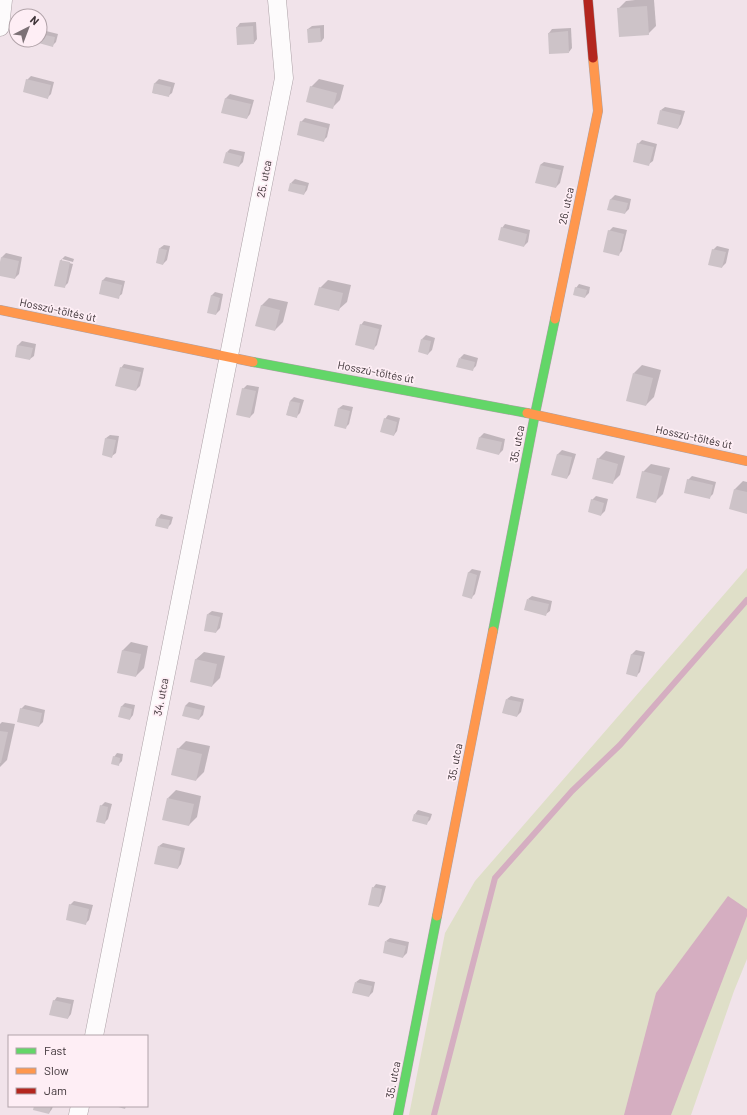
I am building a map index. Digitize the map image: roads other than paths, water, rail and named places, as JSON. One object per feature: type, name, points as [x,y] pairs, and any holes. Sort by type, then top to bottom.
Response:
[{"type":"street","points":[[0,27],[3,0]]},
{"type":"street","name":"25. utca","points":[[229,357],[284,78],[277,0]]},
{"type":"street","name":"26. utca","points":[[536,414],[598,112],[588,0]]},
{"type":"street","name":"Hosszú-töltés út","points":[[0,310],[229,357],[536,414],[747,461]]},
{"type":"street","name":"34. utca","points":[[94,1035],[229,357]]},
{"type":"street","name":"35. utca","points":[[398,1115],[536,414]]},
{"type":"waterway","points":[[434,1115],[495,878],[572,791],[620,745],[747,600]]}]
